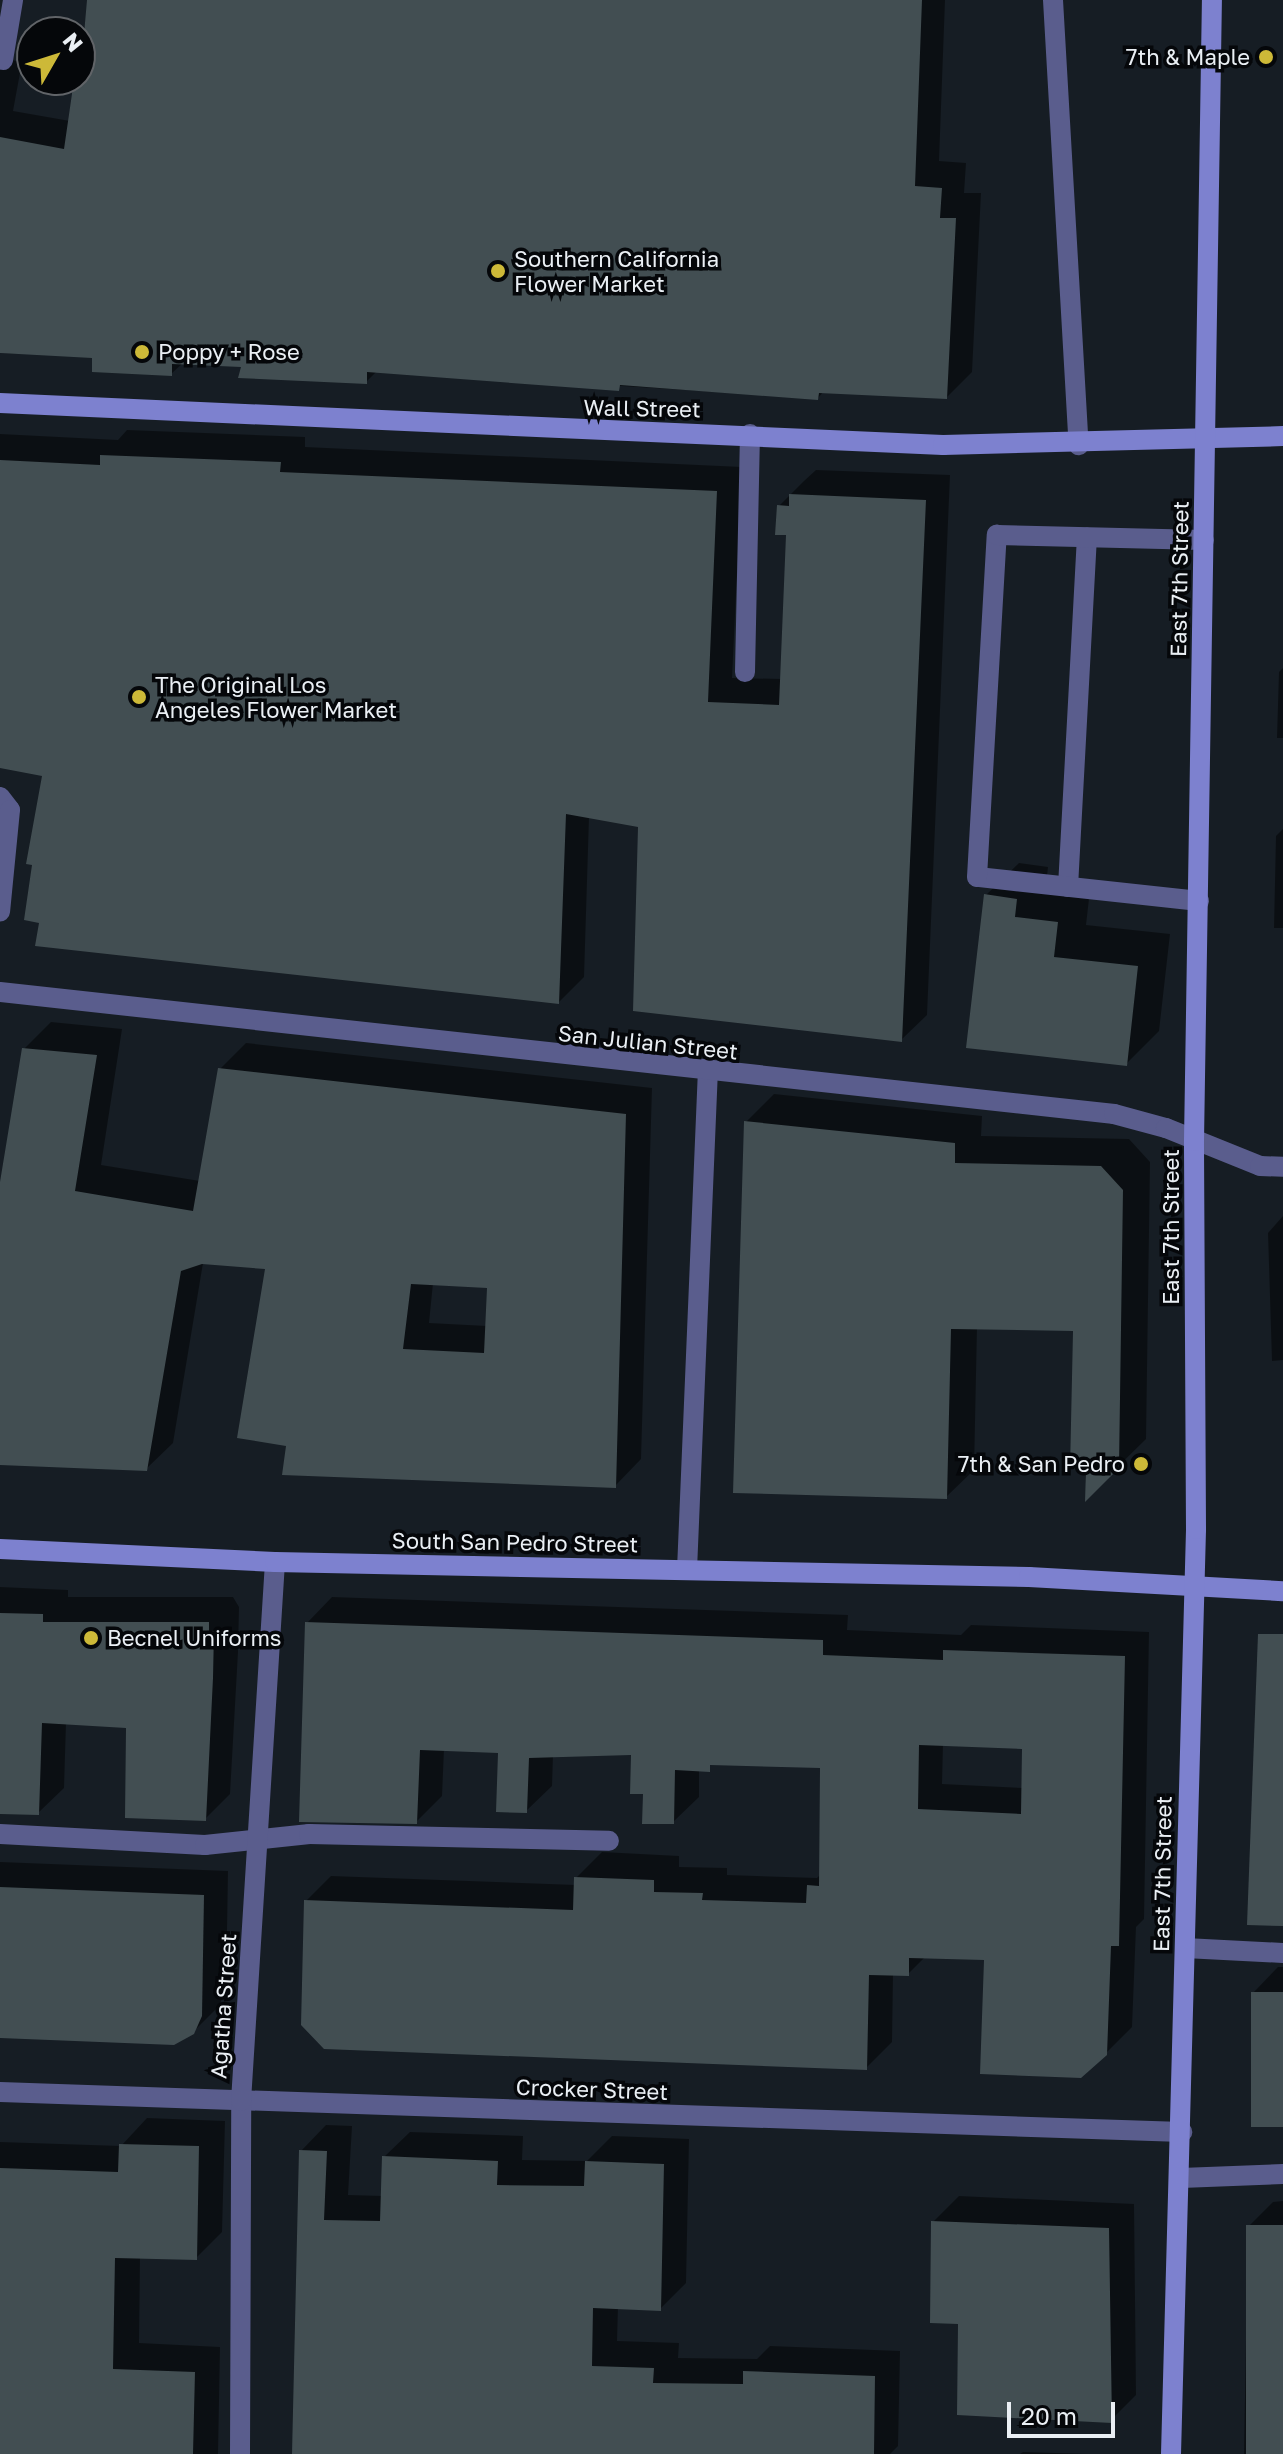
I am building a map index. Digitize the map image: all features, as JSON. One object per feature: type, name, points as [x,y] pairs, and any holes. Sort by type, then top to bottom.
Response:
[{"type":"main road","name":"East 7th Street","points":[[1171,2454],[1181,2178],[1192,1587],[1194,1141],[1212,0]]},
{"type":"main road","name":"Wall Street","points":[[0,403],[593,432],[750,434],[943,445],[1079,445],[1283,436]]},
{"type":"main road","name":"South San Pedro Street","points":[[0,1549],[275,1562],[1029,1577],[1192,1587]]},
{"type":"main road","points":[[1192,1587],[1283,1591]]},
{"type":"street","points":[[3,60],[13,0]]},
{"type":"street","points":[[1053,0],[1079,445]]},
{"type":"street","points":[[745,672],[750,434]]},
{"type":"street","points":[[1199,901],[977,877],[997,535],[1204,540]]},
{"type":"street","points":[[1068,887],[1087,538]]},
{"type":"street","points":[[0,797],[10,810],[0,912]]},
{"type":"street","name":"San Julian Street","points":[[0,992],[708,1073],[1114,1114],[1260,1166],[1283,1167]]},
{"type":"street","points":[[687,1570],[708,1073]]},
{"type":"street","name":"Agatha Street","points":[[240,2454],[241,2101],[275,1562]]},
{"type":"street","points":[[0,1834],[205,1845],[309,1834],[609,1841]]},
{"type":"street","points":[[1185,1948],[1283,1953]]},
{"type":"street","name":"Crocker Street","points":[[0,2092],[1182,2132]]},
{"type":"street","points":[[1181,2178],[1283,2174]]},
{"type":"building","name":"Southern California Flower Market","points":[[87,0],[922,0],[915,186],[942,188],[940,218],[956,218],[947,399],[819,393],[818,400],[620,385],[619,391],[367,372],[367,384],[238,378],[241,367],[172,364],[172,376],[92,372],[92,358],[0,353],[0,137],[64,149],[72,96],[96,96],[96,16],[86,16]]},
{"type":"building","points":[[100,455],[281,462],[280,472],[717,491],[708,702],[779,705],[786,535],[775,535],[777,505],[789,506],[789,494],[926,500],[902,1042],[633,1011],[638,827],[566,814],[559,1004],[35,946],[39,923],[24,920],[32,865],[26,864],[42,776],[0,768],[0,460],[100,465]]},
{"type":"building","points":[[984,894],[1017,899],[1015,917],[1058,922],[1054,957],[1138,966],[1127,1066],[966,1048]]},
{"type":"building","points":[[22,1048],[97,1055],[75,1191],[193,1211],[218,1068],[626,1114],[616,1488],[282,1475],[286,1446],[237,1438],[265,1269],[202,1264],[181,1271],[147,1471],[0,1465],[0,1182]],"holes":[[[411,1284],[487,1288],[484,1353],[403,1349]]]},
{"type":"building","points":[[744,1121],[955,1143],[955,1163],[1101,1166],[1123,1190],[1119,1468],[1085,1502],[1086,1469],[1070,1469],[1073,1331],[951,1329],[947,1499],[733,1493]]},
{"type":"building","points":[[0,1613],[43,1614],[43,1622],[209,1622],[209,1631],[214,1631],[206,1821],[125,1818],[126,1728],[42,1723],[39,1815],[0,1814]]},
{"type":"building","points":[[305,1622],[823,1640],[823,1655],[943,1660],[943,1650],[1125,1656],[1119,1946],[1111,1946],[1107,2055],[1081,2078],[980,2074],[984,1960],[909,1958],[909,1976],[869,1975],[867,2070],[324,2049],[301,2025],[304,1900],[573,1910],[574,1877],[654,1880],[654,1892],[703,1893],[702,1900],[806,1903],[807,1885],[819,1886],[820,1768],[710,1765],[710,1772],[675,1770],[674,1824],[642,1824],[643,1794],[630,1794],[631,1755],[529,1758],[527,1813],[496,1812],[498,1753],[420,1750],[417,1824],[299,1822]],"holes":[[[919,1745],[1022,1749],[1021,1814],[918,1809]]]},
{"type":"building","points":[[1258,1634],[1283,1634],[1283,1926],[1247,1925]]},
{"type":"building","points":[[0,1887],[204,1895],[202,2016],[194,2034],[174,2045],[0,2038]]},
{"type":"building","points":[[1251,1992],[1283,1992],[1283,2127],[1251,2127]]},
{"type":"building","points":[[119,2144],[199,2146],[197,2260],[115,2258],[113,2369],[195,2372],[193,2454],[0,2454],[0,2168],[118,2172]]},
{"type":"building","points":[[299,2150],[327,2151],[324,2220],[380,2221],[382,2156],[498,2161],[497,2185],[584,2186],[585,2161],[664,2164],[661,2311],[593,2308],[592,2366],[654,2368],[653,2383],[743,2384],[743,2371],[875,2376],[874,2454],[292,2454]]},
{"type":"building","points":[[931,2221],[1109,2228],[1112,2423],[957,2415],[958,2324],[930,2323]]},
{"type":"building","points":[[1246,2225],[1283,2225],[1283,2454],[1246,2454]]},
{"type":"place","name":"7th & Maple","points":[[1266,57]]},
{"type":"place","name":"Southern California Flower Market","points":[[498,271]]},
{"type":"place","name":"Poppy + Rose","points":[[142,352]]},
{"type":"place","name":"The Original Los Angeles Flower Market","points":[[139,697]]},
{"type":"place","name":"7th & San Pedro","points":[[1141,1464]]},
{"type":"place","name":"Becnel Uniforms","points":[[91,1638]]}]
